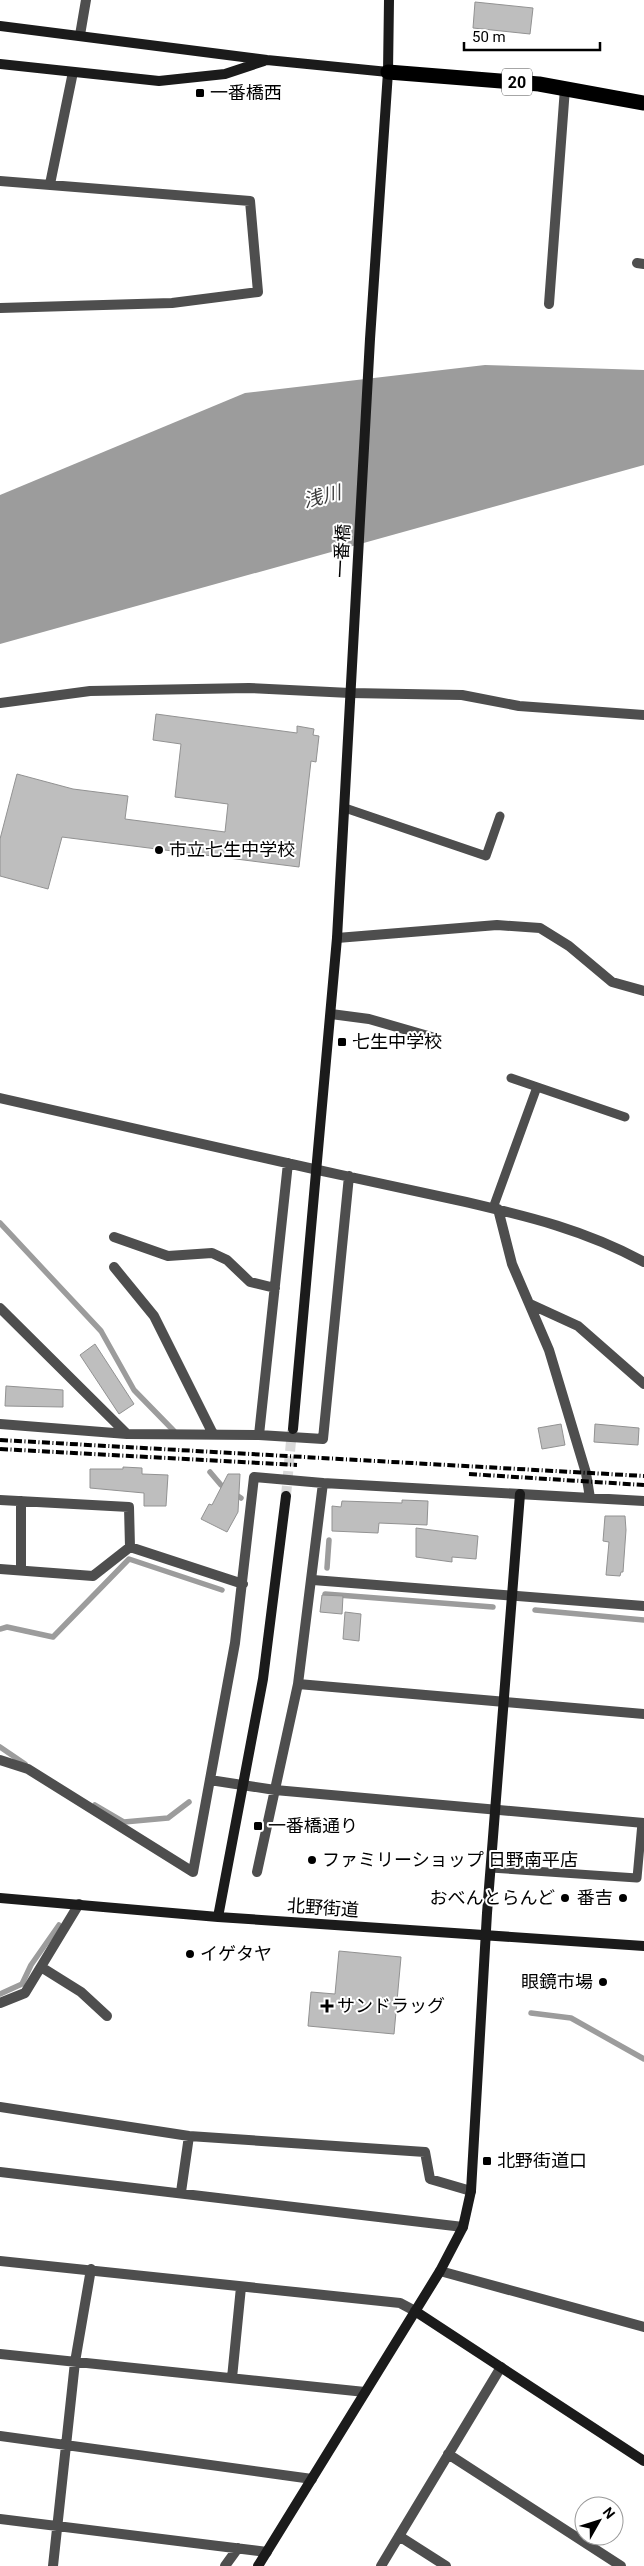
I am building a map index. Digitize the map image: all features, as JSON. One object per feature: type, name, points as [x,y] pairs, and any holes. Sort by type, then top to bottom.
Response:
[{"type":"highway","name":"20","points":[[388,72],[540,84],[644,103]]},
{"type":"street","points":[[80,35],[86,0]]},
{"type":"street","name":"一番橋","points":[[293,1429],[318,1170],[346,808],[350,693],[370,339],[388,72],[389,0]]},
{"type":"street","points":[[0,26],[267,60],[388,72]]},
{"type":"street","points":[[0,64],[159,81],[225,74],[267,60]]},
{"type":"street","points":[[50,184],[73,72]]},
{"type":"street","points":[[549,304],[565,88]]},
{"type":"street","points":[[0,181],[250,201],[258,292],[172,303],[0,308]]},
{"type":"street","points":[[0,703],[46,696],[136,688],[249,688],[350,693],[462,694],[519,706],[644,715]]},
{"type":"street","points":[[337,938],[497,925],[540,928],[570,946],[612,982],[644,991]]},
{"type":"street","points":[[331,1014],[369,1019],[435,1038]]},
{"type":"street","points":[[0,1098],[495,1209],[570,1228],[618,1248],[644,1262]]},
{"type":"street","points":[[259,1435],[288,1163]]},
{"type":"street","points":[[0,1424],[127,1434],[259,1435],[323,1439],[349,1176]]},
{"type":"street","points":[[495,1209],[512,1264],[549,1350],[586,1473],[590,1498]]},
{"type":"street","points":[[114,1237],[168,1256],[212,1254],[227,1260],[250,1282],[275,1288]]},
{"type":"street","points":[[114,1267],[154,1316],[213,1434]]},
{"type":"street","points":[[530,1304],[578,1326],[644,1384]]},
{"type":"street","points":[[0,1308],[127,1434]]},
{"type":"street","points":[[0,1760],[28,1769],[193,1872],[243,1584],[254,1477],[324,1483],[644,1501]]},
{"type":"street","points":[[257,1872],[298,1684],[313,1580],[324,1483]]},
{"type":"street","points":[[258,2566],[440,2271],[463,2227],[471,2191],[486,1935],[520,1494]]},
{"type":"street","points":[[218,1917],[263,1679],[286,1496]]},
{"type":"street","points":[[0,1500],[129,1507],[130,1547]]},
{"type":"street","points":[[21,1501],[21,1569]]},
{"type":"street","points":[[130,1547],[243,1584]]},
{"type":"street","points":[[0,1569],[21,1569],[93,1576],[130,1547]]},
{"type":"street","points":[[313,1580],[644,1606]]},
{"type":"street","points":[[298,1684],[644,1714]]},
{"type":"street","points":[[210,1780],[275,1790],[643,1823]]},
{"type":"street","name":"北野街道","points":[[0,1898],[218,1917],[644,1946]]},
{"type":"street","points":[[0,2003],[24,1993],[79,1904]]},
{"type":"street","points":[[41,1967],[81,1992],[107,2016]]},
{"type":"street","points":[[0,2107],[189,2136],[424,2152],[430,2179],[471,2191]]},
{"type":"street","points":[[180,2192],[189,2136]]},
{"type":"street","points":[[0,2172],[463,2227]]},
{"type":"street","points":[[0,2260],[400,2303],[644,2461]]},
{"type":"street","points":[[52,2566],[75,2362],[91,2269]]},
{"type":"street","points":[[440,2271],[644,2327]]},
{"type":"street","points":[[232,2378],[241,2287]]},
{"type":"street","points":[[0,2354],[365,2392]]},
{"type":"street","points":[[381,2566],[501,2367]]},
{"type":"street","points":[[0,2436],[312,2479]]},
{"type":"street","points":[[448,2454],[621,2566]]},
{"type":"street","points":[[0,2519],[267,2552]]},
{"type":"street","points":[[399,2536],[446,2566]]},
{"type":"street","points":[[225,2566],[238,2548]]},
{"type":"lane","points":[[346,808],[486,856],[500,816]]},
{"type":"lane","points":[[510,1078],[625,1116]]},
{"type":"lane","points":[[495,1209],[537,1087]]},
{"type":"lane","points":[[491,1868],[637,1878],[643,1823]]},
{"type":"water","name":"浅川","points":[[485,365],[644,370],[644,465],[0,644],[0,495],[245,393]]},
{"type":"building","points":[[475,2],[533,8],[530,34],[473,28]]},
{"type":"building","points":[[156,714],[297,733],[297,726],[314,729],[313,735],[319,736],[316,762],[311,761],[299,867],[62,837],[48,889],[0,876],[0,839],[17,774],[73,789],[128,796],[125,819],[225,832],[228,804],[175,797],[181,744],[153,740]]},
{"type":"building","points":[[95,1344],[134,1404],[119,1414],[80,1355]]},
{"type":"building","points":[[6,1386],[63,1390],[63,1407],[5,1406]]},
{"type":"building","points":[[561,1424],[565,1445],[542,1449],[538,1428]]},
{"type":"building","points":[[595,1424],[639,1428],[638,1445],[594,1442]]},
{"type":"building","points":[[123,1467],[142,1468],[142,1474],[168,1475],[166,1506],[144,1506],[144,1493],[90,1488],[90,1469],[123,1469]]},
{"type":"building","points":[[228,1474],[240,1474],[238,1512],[227,1532],[201,1519],[209,1504],[212,1505]]},
{"type":"building","points":[[402,1500],[428,1501],[427,1525],[379,1523],[378,1533],[332,1531],[332,1506],[341,1507],[342,1501],[402,1503]]},
{"type":"building","points":[[605,1516],[625,1516],[623,1572],[621,1572],[620,1576],[606,1575],[609,1542],[603,1541]]},
{"type":"building","points":[[416,1528],[478,1536],[476,1559],[452,1557],[452,1562],[416,1557]]},
{"type":"building","points":[[322,1595],[343,1596],[342,1614],[320,1612]]},
{"type":"building","points":[[345,1612],[361,1614],[359,1641],[343,1639]]},
{"type":"building","points":[[339,1951],[401,1957],[394,2034],[308,2026],[311,1992],[335,1994]]},
{"type":"waterway","points":[[0,1223],[101,1331],[134,1390],[174,1431]]},
{"type":"waterway","points":[[210,1472],[221,1485],[241,1498]]},
{"type":"waterway","points":[[327,1568],[329,1540]]},
{"type":"waterway","points":[[0,1629],[7,1627],[53,1637],[129,1559],[222,1590]]},
{"type":"waterway","points":[[325,1594],[493,1607]]},
{"type":"waterway","points":[[535,1610],[644,1620]]},
{"type":"waterway","points":[[0,1747],[25,1764]]},
{"type":"waterway","points":[[95,1805],[124,1822],[168,1818],[189,1802]]},
{"type":"waterway","points":[[0,1994],[22,1984],[31,1965],[59,1925]]},
{"type":"waterway","points":[[531,2013],[571,2018],[644,2059]]},
{"type":"tunnel","points":[[286,1496],[292,1430]]},
{"type":"railway","points":[[0,1440],[644,1476]]},
{"type":"railway","points":[[0,1449],[297,1465]]},
{"type":"railway","points":[[469,1474],[644,1485]]},
{"type":"place","name":"一番橋西","points":[[200,93]]},
{"type":"place","name":"市立七生中学校","points":[[159,850]]},
{"type":"place","name":"七生中学校","points":[[342,1042]]},
{"type":"place","name":"一番橋通り","points":[[258,1826]]},
{"type":"place","name":"ファミリーショップ 日野南平店","points":[[312,1860]]},
{"type":"place","name":"おべんとらんど","points":[[565,1898]]},
{"type":"place","name":"番吉","points":[[623,1898]]},
{"type":"place","name":"イゲタヤ","points":[[190,1954]]},
{"type":"place","name":"眼鏡市場","points":[[603,1982]]},
{"type":"place","name":"サンドラッグ","points":[[327,2006]]},
{"type":"place","name":"北野街道口","points":[[487,2161]]}]
